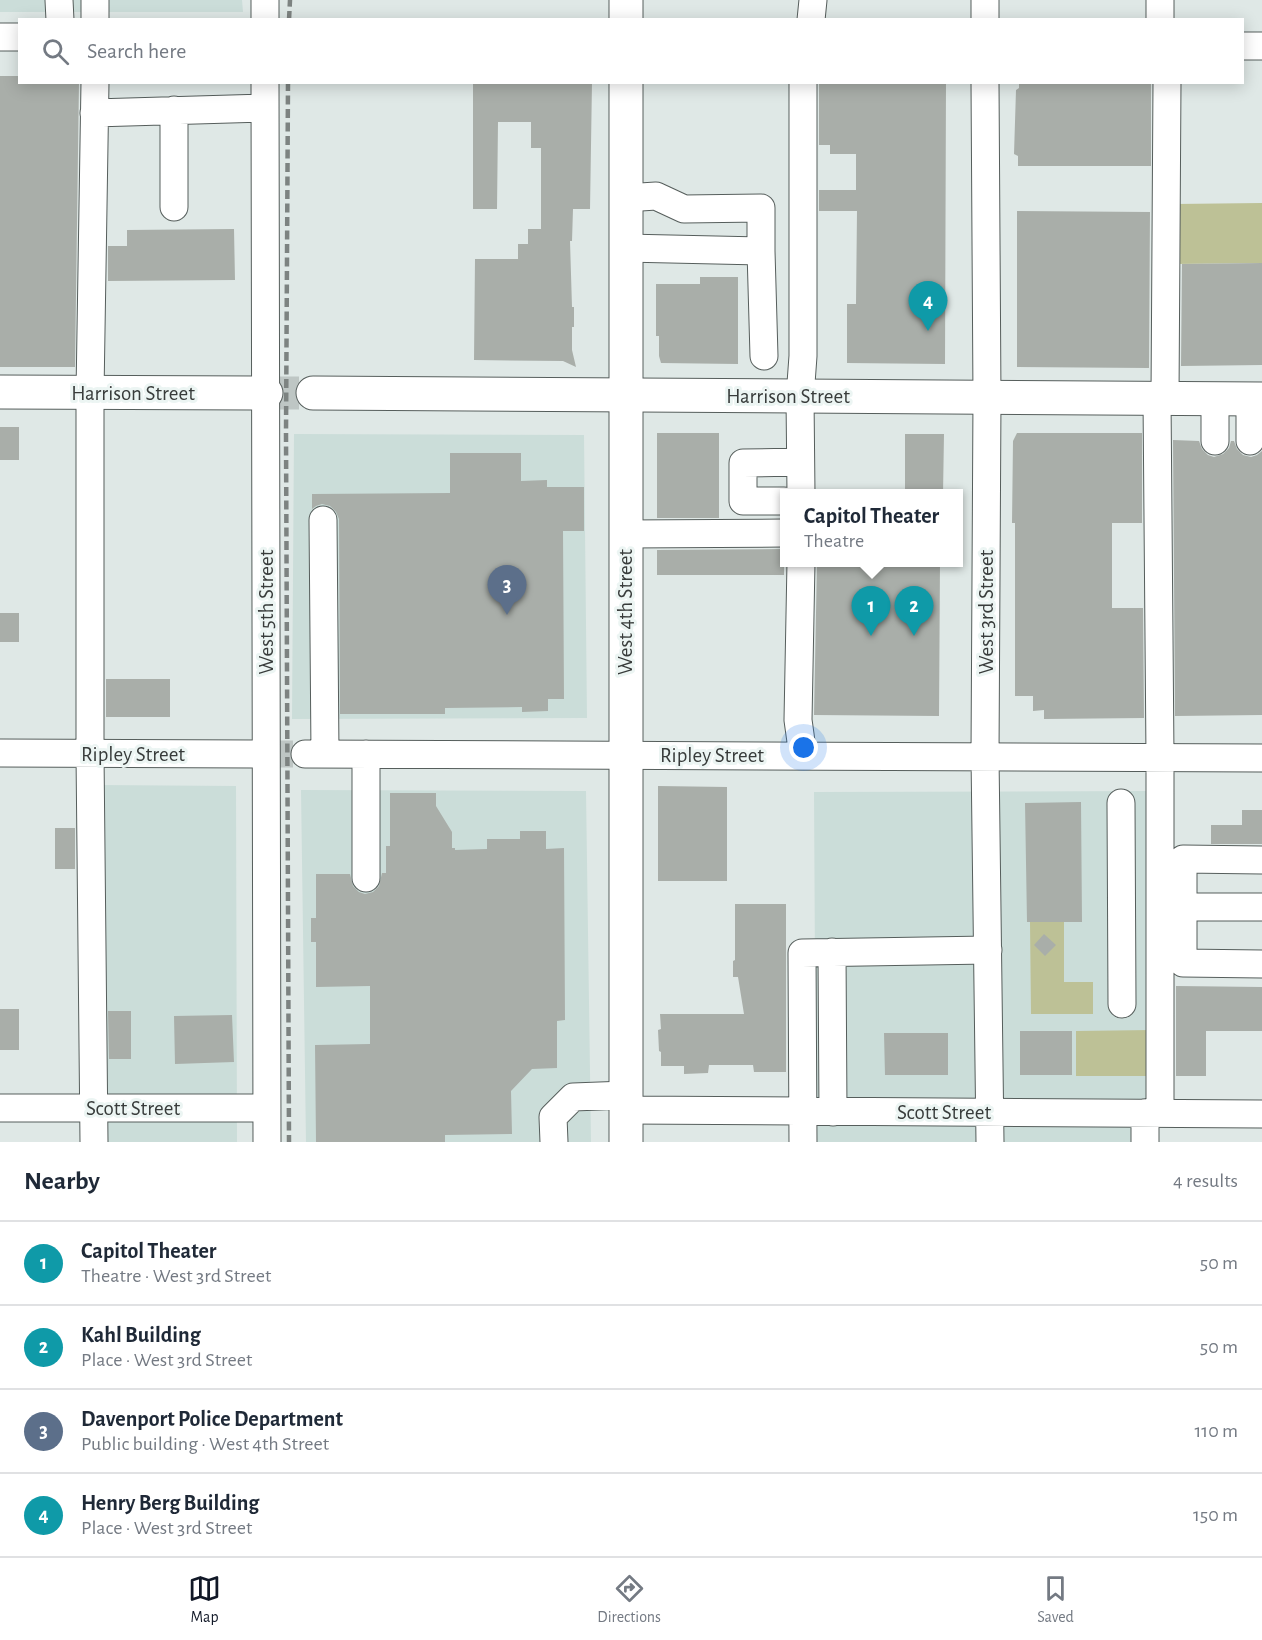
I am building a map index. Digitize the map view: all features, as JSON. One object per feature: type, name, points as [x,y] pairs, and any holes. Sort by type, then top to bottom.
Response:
[{"type":"main road","points":[[626,0],[626,18]]},
{"type":"main road","name":"West 4th Street","points":[[626,84],[626,1116]]},
{"type":"main road","name":"Harrison Street","points":[[0,392],[266,393]]},
{"type":"main road","name":"Harrison Street","points":[[313,393],[1256,399]]},
{"type":"street","points":[[60,0],[60,18]]},
{"type":"street","points":[[95,0],[95,18]]},
{"type":"street","points":[[265,0],[265,18]]},
{"type":"street","points":[[811,18],[813,0]]},
{"type":"street","points":[[985,0],[985,18]]},
{"type":"street","points":[[1160,18],[1161,0]]},
{"type":"street","points":[[0,37],[18,37]]},
{"type":"street","points":[[1244,46],[1262,46]]},
{"type":"street","points":[[94,1142],[90,754],[90,393],[95,84]]},
{"type":"street","points":[[801,489],[803,84]]},
{"type":"street","name":"West 3rd Street","points":[[985,84],[987,398],[985,756],[990,1142]]},
{"type":"street","points":[[1145,1142],[1153,1113],[1160,846],[1161,398],[1167,84]]},
{"type":"street","points":[[94,113],[174,110],[265,95]]},
{"type":"street","name":"West 5th Street","points":[[265,95],[267,1142]]},
{"type":"street","points":[[174,110],[174,207]]},
{"type":"street","points":[[625,198],[656,196],[684,209],[803,207]]},
{"type":"street","points":[[761,208],[764,356]]},
{"type":"street","points":[[625,248],[761,251]]},
{"type":"street","points":[[1215,399],[1215,441]]},
{"type":"street","points":[[1250,441],[1256,399]]},
{"type":"street","points":[[780,501],[743,501],[743,463],[800,462]]},
{"type":"street","name":"Ripley Street","points":[[323,520],[315,754],[1262,758]]},
{"type":"street","points":[[625,534],[780,533]]},
{"type":"street","points":[[801,567],[798,720],[803,756]]},
{"type":"street","name":"Ripley Street","points":[[0,753],[266,754]]},
{"type":"street","points":[[366,754],[366,878]]},
{"type":"street","points":[[1121,803],[1122,1004]]},
{"type":"street","points":[[1121,847],[1160,846]]},
{"type":"street","points":[[1262,860],[1183,859],[1183,963],[1262,964]]},
{"type":"street","points":[[1183,907],[1262,907]]},
{"type":"street","points":[[803,1142],[802,953],[988,950]]},
{"type":"street","points":[[832,952],[833,1112]]},
{"type":"street","name":"Scott Street","points":[[554,1142],[553,1117],[573,1097],[626,1116],[803,1111],[1262,1114]]},
{"type":"street","name":"Scott Street","points":[[0,1108],[267,1108]]},
{"type":"shaded area","points":[[0,0],[242,0],[243,12],[0,12]]},
{"type":"shaded area","points":[[294,434],[584,435],[587,718],[292,719]]},
{"type":"shaded area","points":[[98,785],[236,786],[237,1142],[102,1142]]},
{"type":"shaded area","points":[[301,790],[586,791],[591,1142],[306,1142]]},
{"type":"shaded area","points":[[1152,791],[1153,1142],[816,1142],[814,792]]},
{"type":"green space","points":[[1262,203],[1262,263],[1175,264],[1175,204]]},
{"type":"green space","points":[[1030,922],[1064,922],[1064,982],[1093,982],[1093,1014],[1031,1014]]},
{"type":"green space","points":[[1152,1030],[1152,1076],[1076,1076],[1076,1031]]},
{"type":"building","points":[[0,76],[18,76],[18,84],[79,84],[75,367],[0,367]]},
{"type":"building","points":[[473,84],[592,84],[590,209],[573,209],[572,241],[570,241],[572,307],[574,307],[572,350],[576,367],[563,361],[474,360],[475,259],[518,259],[518,244],[528,244],[528,229],[541,229],[541,148],[531,148],[531,122],[498,122],[497,209],[473,209]]},
{"type":"building","points":[[819,84],[946,84],[945,364],[847,363],[847,304],[856,304],[857,211],[819,211],[819,190],[856,190],[856,154],[830,154],[830,145],[819,145]]},
{"type":"building","points":[[1019,84],[1151,84],[1151,166],[1018,166],[1018,156],[1014,154],[1016,90]]},
{"type":"building","points":[[1017,211],[1150,212],[1149,368],[1017,367]]},
{"type":"building","points":[[234,229],[235,280],[108,281],[108,246],[127,246],[127,230]]},
{"type":"building","points":[[1262,263],[1262,365],[1181,366],[1182,264]]},
{"type":"building","points":[[700,277],[738,277],[738,364],[661,363],[659,336],[656,336],[656,284],[700,284]]},
{"type":"building","points":[[0,427],[19,427],[19,460],[0,460]]},
{"type":"building","points":[[657,433],[719,433],[719,518],[657,518]]},
{"type":"building","points":[[1017,433],[1142,433],[1142,523],[1112,523],[1112,608],[1143,608],[1144,718],[1044,719],[1044,710],[1033,711],[1033,696],[1015,696],[1015,523],[1012,523],[1013,441]]},
{"type":"building","points":[[905,434],[944,434],[943,489],[905,489]]},
{"type":"building","points":[[1173,440],[1199,441],[1202,449],[1214,457],[1223,454],[1229,448],[1231,441],[1234,441],[1237,449],[1243,455],[1251,457],[1262,451],[1262,715],[1175,716]]},
{"type":"building","points":[[450,453],[521,453],[521,481],[547,480],[547,487],[584,487],[584,531],[563,531],[564,699],[548,699],[548,711],[522,712],[522,707],[445,708],[445,714],[340,714],[339,519],[330,506],[322,504],[312,509],[312,494],[450,493]]},
{"type":"building","points":[[780,549],[780,567],[784,567],[784,575],[657,575],[657,550]]},
{"type":"building","points":[[817,567],[940,567],[939,716],[814,715]]},
{"type":"building","points":[[0,613],[19,613],[19,642],[0,642]]},
{"type":"building","points":[[106,679],[170,679],[170,717],[106,717]]},
{"type":"building","points":[[658,786],[727,787],[727,881],[658,881]]},
{"type":"building","points":[[390,793],[436,793],[436,806],[452,832],[452,848],[455,850],[487,849],[487,839],[520,839],[520,831],[546,831],[546,849],[564,848],[565,1020],[557,1021],[557,1068],[532,1069],[511,1091],[512,1134],[445,1135],[445,1142],[316,1142],[315,1045],[370,1044],[370,986],[316,987],[316,942],[311,942],[311,918],[316,918],[316,874],[350,874],[353,886],[365,894],[373,892],[379,886],[382,873],[386,873],[386,846],[390,846]]},
{"type":"building","points":[[1081,802],[1082,922],[1027,922],[1025,803]]},
{"type":"building","points":[[1242,810],[1262,810],[1262,844],[1211,844],[1211,825],[1242,825]]},
{"type":"building","points":[[55,828],[75,828],[75,869],[55,869]]},
{"type":"building","points":[[735,904],[786,904],[786,1072],[754,1072],[753,1065],[709,1065],[708,1073],[684,1074],[684,1066],[661,1066],[658,1030],[661,1029],[660,1014],[744,1014],[738,977],[733,977]]},
{"type":"building","points":[[1044,934],[1056,945],[1045,956],[1034,945]]},
{"type":"building","points":[[1176,986],[1262,987],[1262,1031],[1206,1031],[1206,1076],[1176,1076]]},
{"type":"building","points":[[0,1009],[19,1009],[19,1050],[0,1050]]},
{"type":"building","points":[[108,1011],[131,1011],[131,1059],[109,1059]]},
{"type":"building","points":[[232,1015],[234,1062],[175,1064],[174,1016]]},
{"type":"building","points":[[1020,1031],[1072,1031],[1072,1075],[1020,1075]]},
{"type":"building","points":[[884,1033],[948,1033],[948,1075],[885,1075]]},
{"type":"tunnel","points":[[266,393],[313,393]]},
{"type":"tunnel","points":[[266,754],[305,754]]},
{"type":"railway","points":[[289,18],[290,0]]},
{"type":"railway","points":[[288,84],[286,434],[289,1142]]},
{"type":"place","name":"Henry Berg Building","points":[[928,331]]},
{"type":"place","name":"Davenport Police Department","points":[[507,615]]},
{"type":"place","name":"Capitol Theater","points":[[871,636]]},
{"type":"place","name":"Kahl Building","points":[[914,636]]}]
